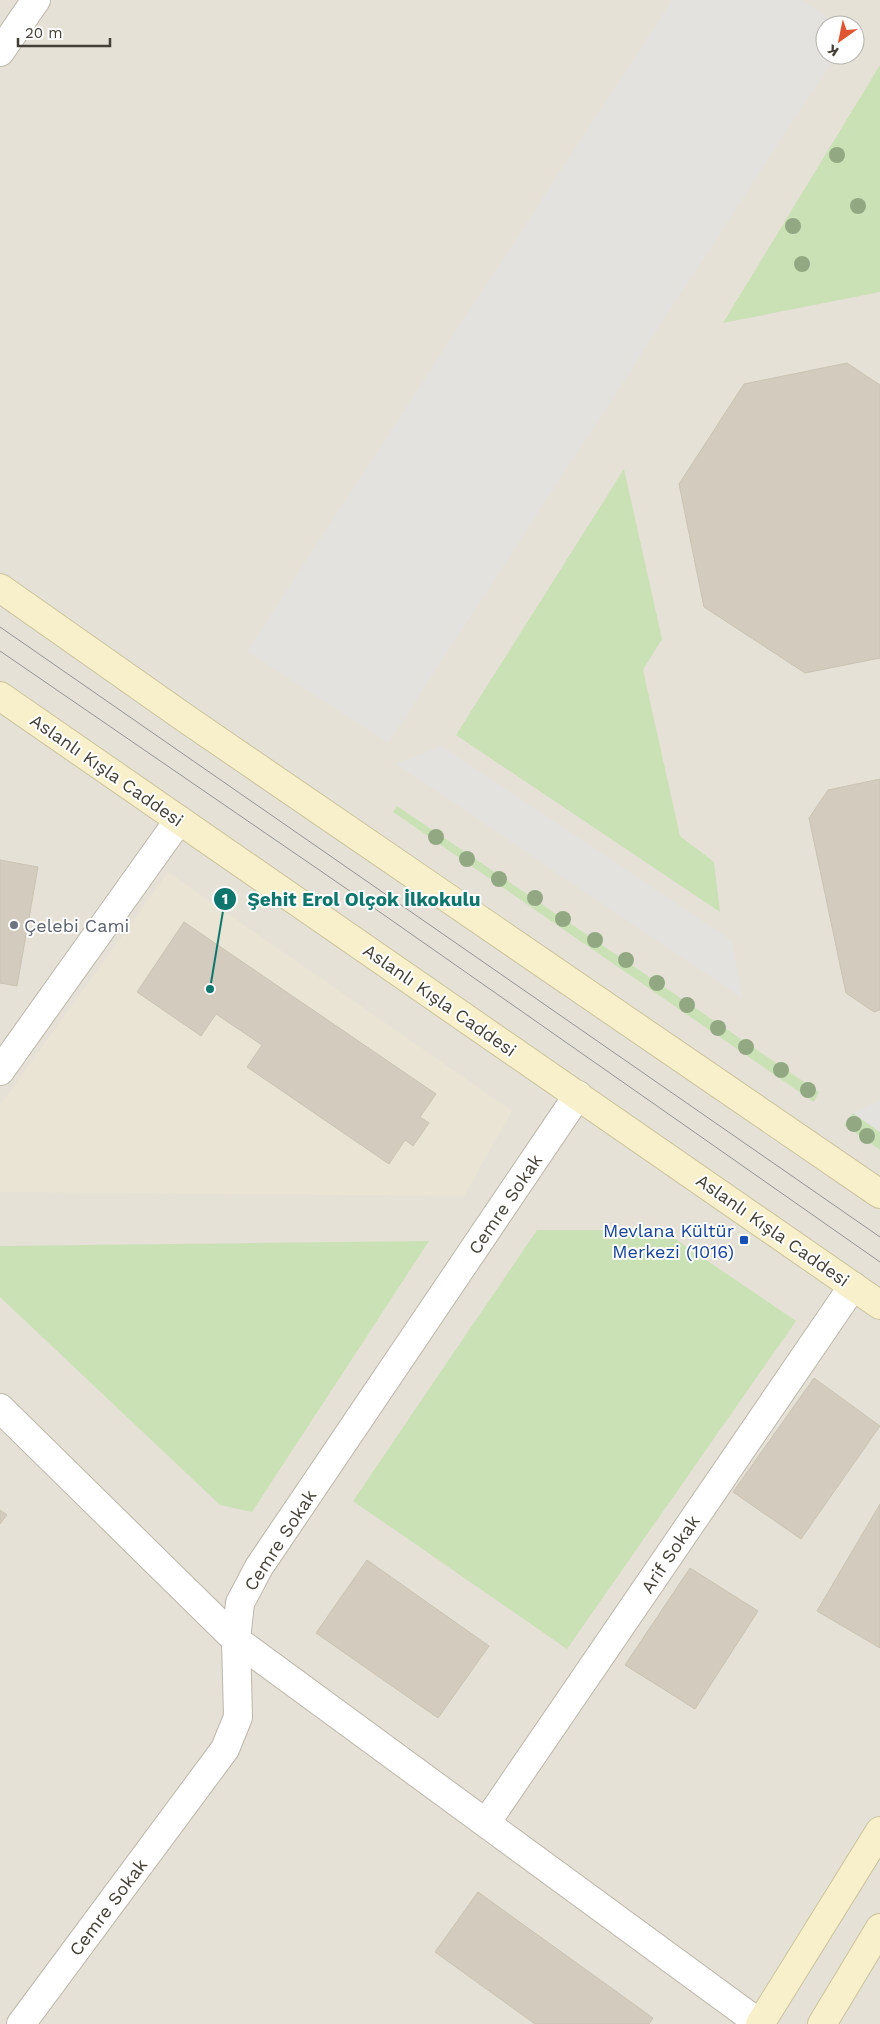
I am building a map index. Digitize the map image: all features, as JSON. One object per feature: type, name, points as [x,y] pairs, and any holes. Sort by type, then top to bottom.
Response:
[{"type":"main road","points":[[0,588],[185,718],[880,1194]]},
{"type":"main road","name":"Aslanlı Kışla Caddesi","points":[[0,696],[854,1286],[880,1306]]},
{"type":"main road","points":[[760,2024],[880,1831]]},
{"type":"main road","points":[[822,2024],[880,1928]]},
{"type":"street","points":[[0,52],[36,0]]},
{"type":"street","points":[[0,1071],[179,820]]},
{"type":"street","name":"Cemre Sokak","points":[[21,2024],[226,1749],[238,1717],[236,1640],[240,1603],[259,1567],[578,1095]]},
{"type":"street","name":"Arif Sokak","points":[[486,1823],[854,1286]]},
{"type":"street","points":[[0,1408],[236,1640],[760,2024]]},
{"type":"shaded area","points":[[0,0],[880,0],[880,2024],[0,2024]]},
{"type":"shaded area","points":[[672,0],[801,0],[824,15],[815,15],[815,65],[829,65],[388,743],[247,651]]},
{"type":"shaded area","points":[[442,746],[732,941],[742,998],[396,764]]},
{"type":"shaded area","points":[[168,872],[512,1111],[464,1196],[0,1192],[0,1105]]},
{"type":"shaded area","points":[[880,1100],[880,1132],[853,1113]]},
{"type":"green space","points":[[880,65],[880,292],[723,323]]},
{"type":"green space","points":[[624,469],[662,639],[643,670],[680,836],[714,862],[720,912],[456,735]]},
{"type":"green space","points":[[397,806],[819,1092],[814,1102],[393,812]]},
{"type":"green space","points":[[853,1113],[880,1132],[880,1150],[844,1125]]},
{"type":"green space","points":[[537,1230],[662,1230],[796,1321],[567,1649],[353,1501]]},
{"type":"green space","points":[[429,1241],[252,1512],[220,1505],[0,1297],[0,1246]]},
{"type":"building","points":[[847,363],[880,385],[880,658],[805,673],[704,607],[679,484],[744,384]]},
{"type":"building","points":[[880,779],[880,1010],[874,1012],[846,993],[809,818],[828,790]]},
{"type":"building","name":"Çelebi Cami","points":[[0,860],[38,867],[17,986],[0,983]]},
{"type":"building","points":[[184,922],[436,1094],[420,1117],[429,1123],[413,1146],[405,1140],[389,1164],[247,1067],[262,1045],[216,1014],[201,1036],[137,992]]},
{"type":"building","points":[[814,1378],[880,1426],[801,1539],[733,1492]]},
{"type":"building","points":[[880,1504],[880,1648],[817,1611]]},
{"type":"building","points":[[0,1510],[7,1515],[0,1524]]},
{"type":"building","points":[[367,1560],[489,1646],[438,1718],[316,1633]]},
{"type":"building","points":[[690,1568],[758,1611],[695,1709],[625,1665]]},
{"type":"building","points":[[478,1892],[653,2018],[649,2024],[535,2024],[435,1952]]},
{"type":"tram line","points":[[0,627],[880,1237]]},
{"type":"tram line","points":[[0,651],[344,887],[880,1262]]},
{"type":"place","name":"Çelebi Cami","points":[[14,925]]},
{"type":"place","name":"Şehit Erol Olçok İlkokulu","points":[[210,989]]},
{"type":"place","name":"Mevlana Kültür Merkezi (1016)","points":[[744,1240]]}]
